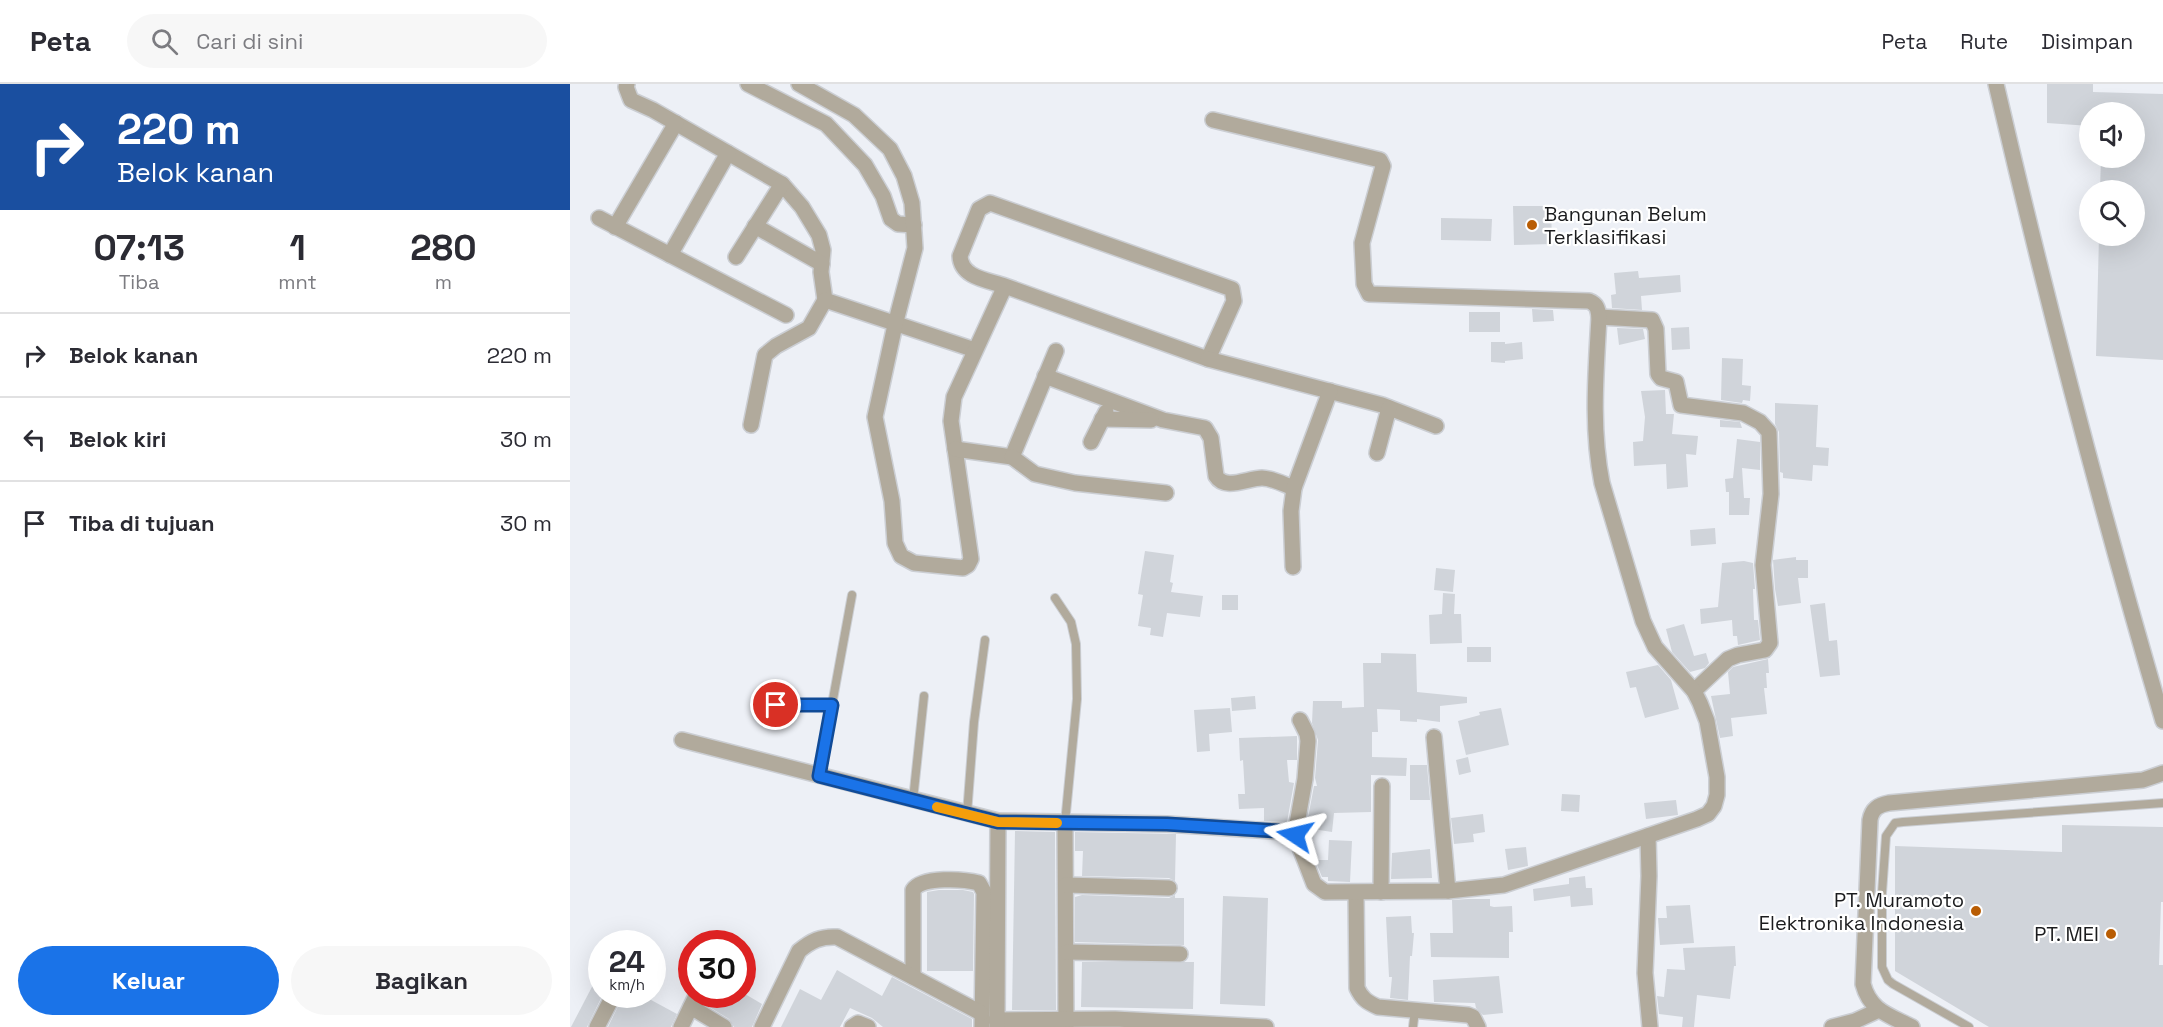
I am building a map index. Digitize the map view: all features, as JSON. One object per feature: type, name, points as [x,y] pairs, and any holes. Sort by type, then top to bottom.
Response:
[{"type":"street","points":[[627,84],[630,100],[676,123],[782,184],[802,207],[819,235],[823,250],[821,272],[825,300],[809,328],[776,346],[765,355],[751,426]]},
{"type":"street","points":[[748,84],[826,124],[865,165],[883,196],[891,219],[898,224],[914,225]]},
{"type":"street","points":[[799,84],[854,115],[890,149],[904,176],[912,203],[915,248],[874,417],[892,501],[895,543],[901,556],[914,563],[963,568],[968,565],[971,558],[951,421],[954,397],[1005,286]]},
{"type":"street","points":[[1996,84],[2035,248],[2118,568],[2163,721]]},
{"type":"street","points":[[1213,120],[1380,160],[1383,166],[1362,243],[1364,284],[1369,294],[1588,301],[1598,308],[1594,413],[1598,466],[1643,621],[1656,647],[1694,691],[1704,712],[1717,777],[1714,806],[1708,814],[1697,819],[1504,885],[1448,891],[1325,892],[1317,887],[1310,875],[1295,835],[1305,779],[1308,741],[1300,720]]},
{"type":"street","points":[[615,227],[676,123]]},
{"type":"street","points":[[669,255],[728,153]]},
{"type":"street","points":[[736,257],[782,184]]},
{"type":"street","points":[[1208,359],[1234,301],[1232,290],[990,203],[979,209],[960,256],[960,264],[971,275],[1208,359],[1389,408],[1436,426]]},
{"type":"street","points":[[598,218],[786,315]]},
{"type":"street","points":[[755,226],[822,264]]},
{"type":"street","points":[[825,300],[975,350]]},
{"type":"street","points":[[1599,317],[1652,320],[1656,329],[1658,374],[1661,378],[1676,382],[1681,405],[1743,413],[1760,422],[1769,432],[1771,494],[1763,565],[1770,643],[1765,650],[1728,659],[1694,691]]},
{"type":"street","points":[[1012,457],[1056,351]]},
{"type":"street","points":[[1045,376],[1164,420],[1205,428],[1211,438],[1216,477],[1219,481],[1227,484],[1263,477],[1294,488]]},
{"type":"street","points":[[1293,567],[1291,512],[1294,488],[1329,391]]},
{"type":"street","points":[[1091,442],[1111,401]]},
{"type":"street","points":[[1377,453],[1389,408]]},
{"type":"street","points":[[1102,419],[1164,420]]},
{"type":"street","points":[[955,449],[1012,457],[1035,474],[1075,483],[1166,493]]},
{"type":"street","points":[[1434,737],[1440,780],[1448,891]]},
{"type":"street","points":[[682,740],[998,822],[1167,824],[1278,831],[1295,835]]},
{"type":"street","points":[[1912,1027],[1872,1005],[1863,984],[1869,820],[1876,807],[1889,803],[2143,780],[2163,773]]},
{"type":"street","points":[[1381,892],[1382,786]]},
{"type":"street","points":[[998,822],[997,1023],[1066,1022],[1266,1027]]},
{"type":"street","points":[[1065,823],[1066,1022]]},
{"type":"street","points":[[1648,836],[1649,876],[1645,972],[1650,1027]]},
{"type":"street","points":[[913,977],[913,890],[917,885],[927,881],[970,880],[979,883],[984,892],[981,1020]]},
{"type":"street","points":[[1066,885],[1169,888]]},
{"type":"street","points":[[1356,893],[1357,988],[1361,997],[1378,1006],[1468,1015],[1477,1021],[1478,1027]]},
{"type":"street","points":[[762,1027],[799,951],[818,938],[837,937],[913,977],[981,1020]]},
{"type":"street","points":[[1067,952],[1180,954]]},
{"type":"street","points":[[597,1027],[607,1008]]},
{"type":"street","points":[[681,1027],[690,1008]]},
{"type":"street","points":[[702,1008],[724,1027]]},
{"type":"street","points":[[1832,1027],[1855,1021],[1879,1010]]},
{"type":"street","points":[[852,1027],[858,1023],[868,1027]]},
{"type":"lane","points":[[819,776],[852,595]]},
{"type":"lane","points":[[1055,598],[1071,622],[1077,644],[1077,699],[1065,823]]},
{"type":"lane","points":[[967,814],[974,722],[985,640]]},
{"type":"lane","points":[[913,800],[924,696]]},
{"type":"lane","points":[[776,705],[832,705]]},
{"type":"lane","points":[[1969,1027],[1893,984],[1882,967],[1882,893],[1886,836],[1894,823],[2163,803]]},
{"type":"lane","points":[[1413,1027],[1415,1010]]},
{"type":"building","points":[[2047,84],[2093,84],[2093,92],[2163,94],[2163,360],[2096,356],[2099,246],[2145,246],[2145,180],[2100,180],[2101,168],[2145,168],[2145,102],[2079,102],[2079,125],[2047,123]]},
{"type":"building","name":"Bangunan Belum Terklasifikasi","points":[[1513,206],[1551,206],[1552,244],[1514,245]]},
{"type":"building","name":"Bangunan Belum Terklasifikasi","points":[[1441,218],[1492,219],[1491,241],[1441,240]]},
{"type":"building","points":[[1638,271],[1639,278],[1680,275],[1681,292],[1641,296],[1642,310],[1612,308],[1611,295],[1616,294],[1614,273]]},
{"type":"building","name":"Bangunan Belum Terklasifikasi","points":[[1532,309],[1553,310],[1554,321],[1533,322]]},
{"type":"building","points":[[1469,312],[1500,312],[1500,332],[1469,332]]},
{"type":"building","points":[[1689,327],[1690,349],[1672,350],[1671,328]]},
{"type":"building","points":[[1617,328],[1643,329],[1645,339],[1619,345]]},
{"type":"building","points":[[1491,342],[1505,342],[1505,344],[1522,342],[1523,359],[1505,361],[1505,363],[1491,362]]},
{"type":"building","points":[[1722,358],[1743,359],[1742,385],[1751,386],[1750,401],[1743,400],[1742,403],[1721,400]]},
{"type":"building","points":[[1665,390],[1666,414],[1674,414],[1672,434],[1698,436],[1696,455],[1686,454],[1688,487],[1667,489],[1666,464],[1634,466],[1633,442],[1643,441],[1645,417],[1641,391]]},
{"type":"building","points":[[1775,403],[1818,405],[1816,447],[1829,448],[1828,466],[1813,465],[1812,481],[1783,478],[1783,473],[1780,472],[1779,432],[1775,424]]},
{"type":"building","points":[[1720,420],[1740,422],[1742,428],[1720,427]]},
{"type":"building","points":[[1737,439],[1760,442],[1760,470],[1742,468],[1744,498],[1750,498],[1749,515],[1729,515],[1729,492],[1726,492],[1725,479],[1733,478]]},
{"type":"building","points":[[1715,528],[1716,544],[1691,546],[1690,530]]},
{"type":"building","points":[[1145,551],[1174,555],[1170,582],[1173,583],[1171,592],[1203,596],[1200,617],[1167,613],[1163,637],[1150,635],[1151,628],[1138,626],[1143,595],[1138,594]]},
{"type":"building","points":[[1796,557],[1796,560],[1808,560],[1808,578],[1798,578],[1801,603],[1778,606],[1773,560]]},
{"type":"building","points":[[1744,561],[1753,563],[1754,620],[1758,620],[1760,640],[1738,645],[1737,636],[1733,636],[1732,620],[1701,624],[1700,609],[1718,607],[1722,563]]},
{"type":"building","points":[[1436,568],[1455,570],[1453,592],[1434,590]]},
{"type":"building","points":[[1443,593],[1455,594],[1454,614],[1461,614],[1462,643],[1430,644],[1429,615],[1442,614]]},
{"type":"building","points":[[1222,595],[1238,595],[1238,610],[1222,610]]},
{"type":"building","points":[[1825,603],[1829,641],[1837,640],[1840,675],[1820,677],[1810,605]]},
{"type":"building","points":[[1684,624],[1694,656],[1706,653],[1709,663],[1705,668],[1690,672],[1672,652],[1666,629]]},
{"type":"building","points":[[1467,647],[1491,647],[1491,662],[1467,662]]},
{"type":"building","points":[[1381,653],[1416,654],[1417,692],[1467,697],[1467,703],[1440,706],[1440,722],[1417,719],[1417,722],[1400,721],[1400,710],[1377,709],[1378,732],[1372,732],[1372,757],[1407,758],[1406,776],[1371,775],[1371,812],[1334,813],[1332,832],[1306,828],[1314,786],[1317,786],[1315,778],[1318,740],[1312,723],[1313,701],[1342,701],[1342,708],[1364,707],[1363,663],[1381,663]]},
{"type":"building","points":[[1768,659],[1767,688],[1764,688],[1767,714],[1731,718],[1733,736],[1720,738],[1711,696],[1730,694],[1728,672],[1733,667]]},
{"type":"building","points":[[1658,665],[1671,680],[1679,709],[1645,718],[1636,687],[1630,688],[1626,672]]},
{"type":"building","points":[[1255,696],[1256,709],[1232,711],[1231,698]]},
{"type":"building","points":[[1230,708],[1232,732],[1209,734],[1210,751],[1197,752],[1194,710]]},
{"type":"building","points":[[1501,708],[1509,745],[1466,755],[1458,721],[1480,715],[1479,712]]},
{"type":"building","points":[[1297,736],[1297,760],[1287,760],[1289,782],[1294,783],[1287,822],[1264,821],[1264,808],[1239,809],[1238,794],[1245,794],[1239,738]]},
{"type":"building","points":[[1468,757],[1471,772],[1459,775],[1456,760]]},
{"type":"building","points":[[1410,765],[1427,765],[1430,800],[1410,800]]},
{"type":"building","points":[[1562,794],[1580,795],[1579,812],[1561,811]]},
{"type":"building","points":[[1676,800],[1678,815],[1646,819],[1644,803]]},
{"type":"building","points":[[1483,814],[1485,832],[1473,834],[1474,842],[1454,844],[1451,818]]},
{"type":"building","points":[[2062,825],[2163,827],[2163,902],[2161,902],[2159,965],[2163,965],[2163,1027],[1989,1027],[1895,971],[1895,846],[2062,852]]},
{"type":"building","points":[[1015,831],[1055,832],[1056,1010],[1012,1010]]},
{"type":"building","points":[[1075,832],[1176,834],[1175,881],[1169,878],[1082,876],[1083,851],[1075,851]]},
{"type":"building","points":[[1329,840],[1352,841],[1350,882],[1328,881],[1328,877],[1322,877],[1315,860],[1328,860]]},
{"type":"building","points":[[1526,847],[1528,866],[1508,870],[1505,849]]},
{"type":"building","points":[[1430,849],[1432,878],[1391,879],[1392,853]]},
{"type":"building","points":[[1585,876],[1586,888],[1592,888],[1593,905],[1571,907],[1570,896],[1534,901],[1533,889],[1569,884],[1569,878]]},
{"type":"building","points":[[963,890],[974,894],[973,971],[927,971],[927,892]]},
{"type":"building","points":[[1082,895],[1169,898],[1175,895],[1175,898],[1184,898],[1184,945],[1075,942],[1075,897]]},
{"type":"building","points":[[1223,896],[1268,898],[1265,1006],[1220,1004]]},
{"type":"building","points":[[1490,899],[1490,906],[1494,907],[1512,906],[1513,932],[1509,932],[1509,958],[1431,957],[1430,933],[1453,933],[1452,900]]},
{"type":"building","points":[[1690,905],[1694,943],[1660,945],[1658,918],[1667,918],[1666,906]]},
{"type":"building","points":[[1411,916],[1412,933],[1414,933],[1412,956],[1410,956],[1408,1000],[1390,998],[1392,977],[1389,977],[1386,917]]},
{"type":"building","points":[[1735,946],[1736,966],[1734,966],[1730,999],[1697,995],[1694,1027],[1682,1027],[1683,1017],[1659,1014],[1657,996],[1664,997],[1667,969],[1685,970],[1683,948]]},
{"type":"building","points":[[1082,962],[1194,962],[1193,1009],[1081,1007]]},
{"type":"building","points":[[837,970],[882,996],[892,977],[972,1019],[972,1027],[883,1027],[872,1018],[850,1008],[840,1027],[781,1027],[800,989],[821,1000]]},
{"type":"building","points":[[1499,976],[1503,1013],[1483,1015],[1476,1008],[1475,1003],[1434,1002],[1433,980]]},
{"type":"building","points":[[588,994],[588,1008],[596,1008],[587,1027],[571,1027]]},
{"type":"building","points":[[756,1000],[762,1004],[752,1027],[734,1027],[729,1019],[711,1008],[756,1008]]},
{"type":"building","points":[[617,1008],[666,1008],[677,1014],[671,1027],[608,1027]]},
{"type":"slow traffic","points":[[937,807],[998,822],[1057,823]]},
{"type":"place","name":"Bangunan Belum Terklasifikasi","points":[[1532,225]]},
{"type":"place","name":"PT. Muramoto Elektronika Indonesia","points":[[1976,911]]},
{"type":"place","name":"PT. MEI","points":[[2111,934]]},
{"type":"route","points":[[776,705],[832,705],[819,776],[998,822],[1167,824],[1278,831],[1295,835]]}]
